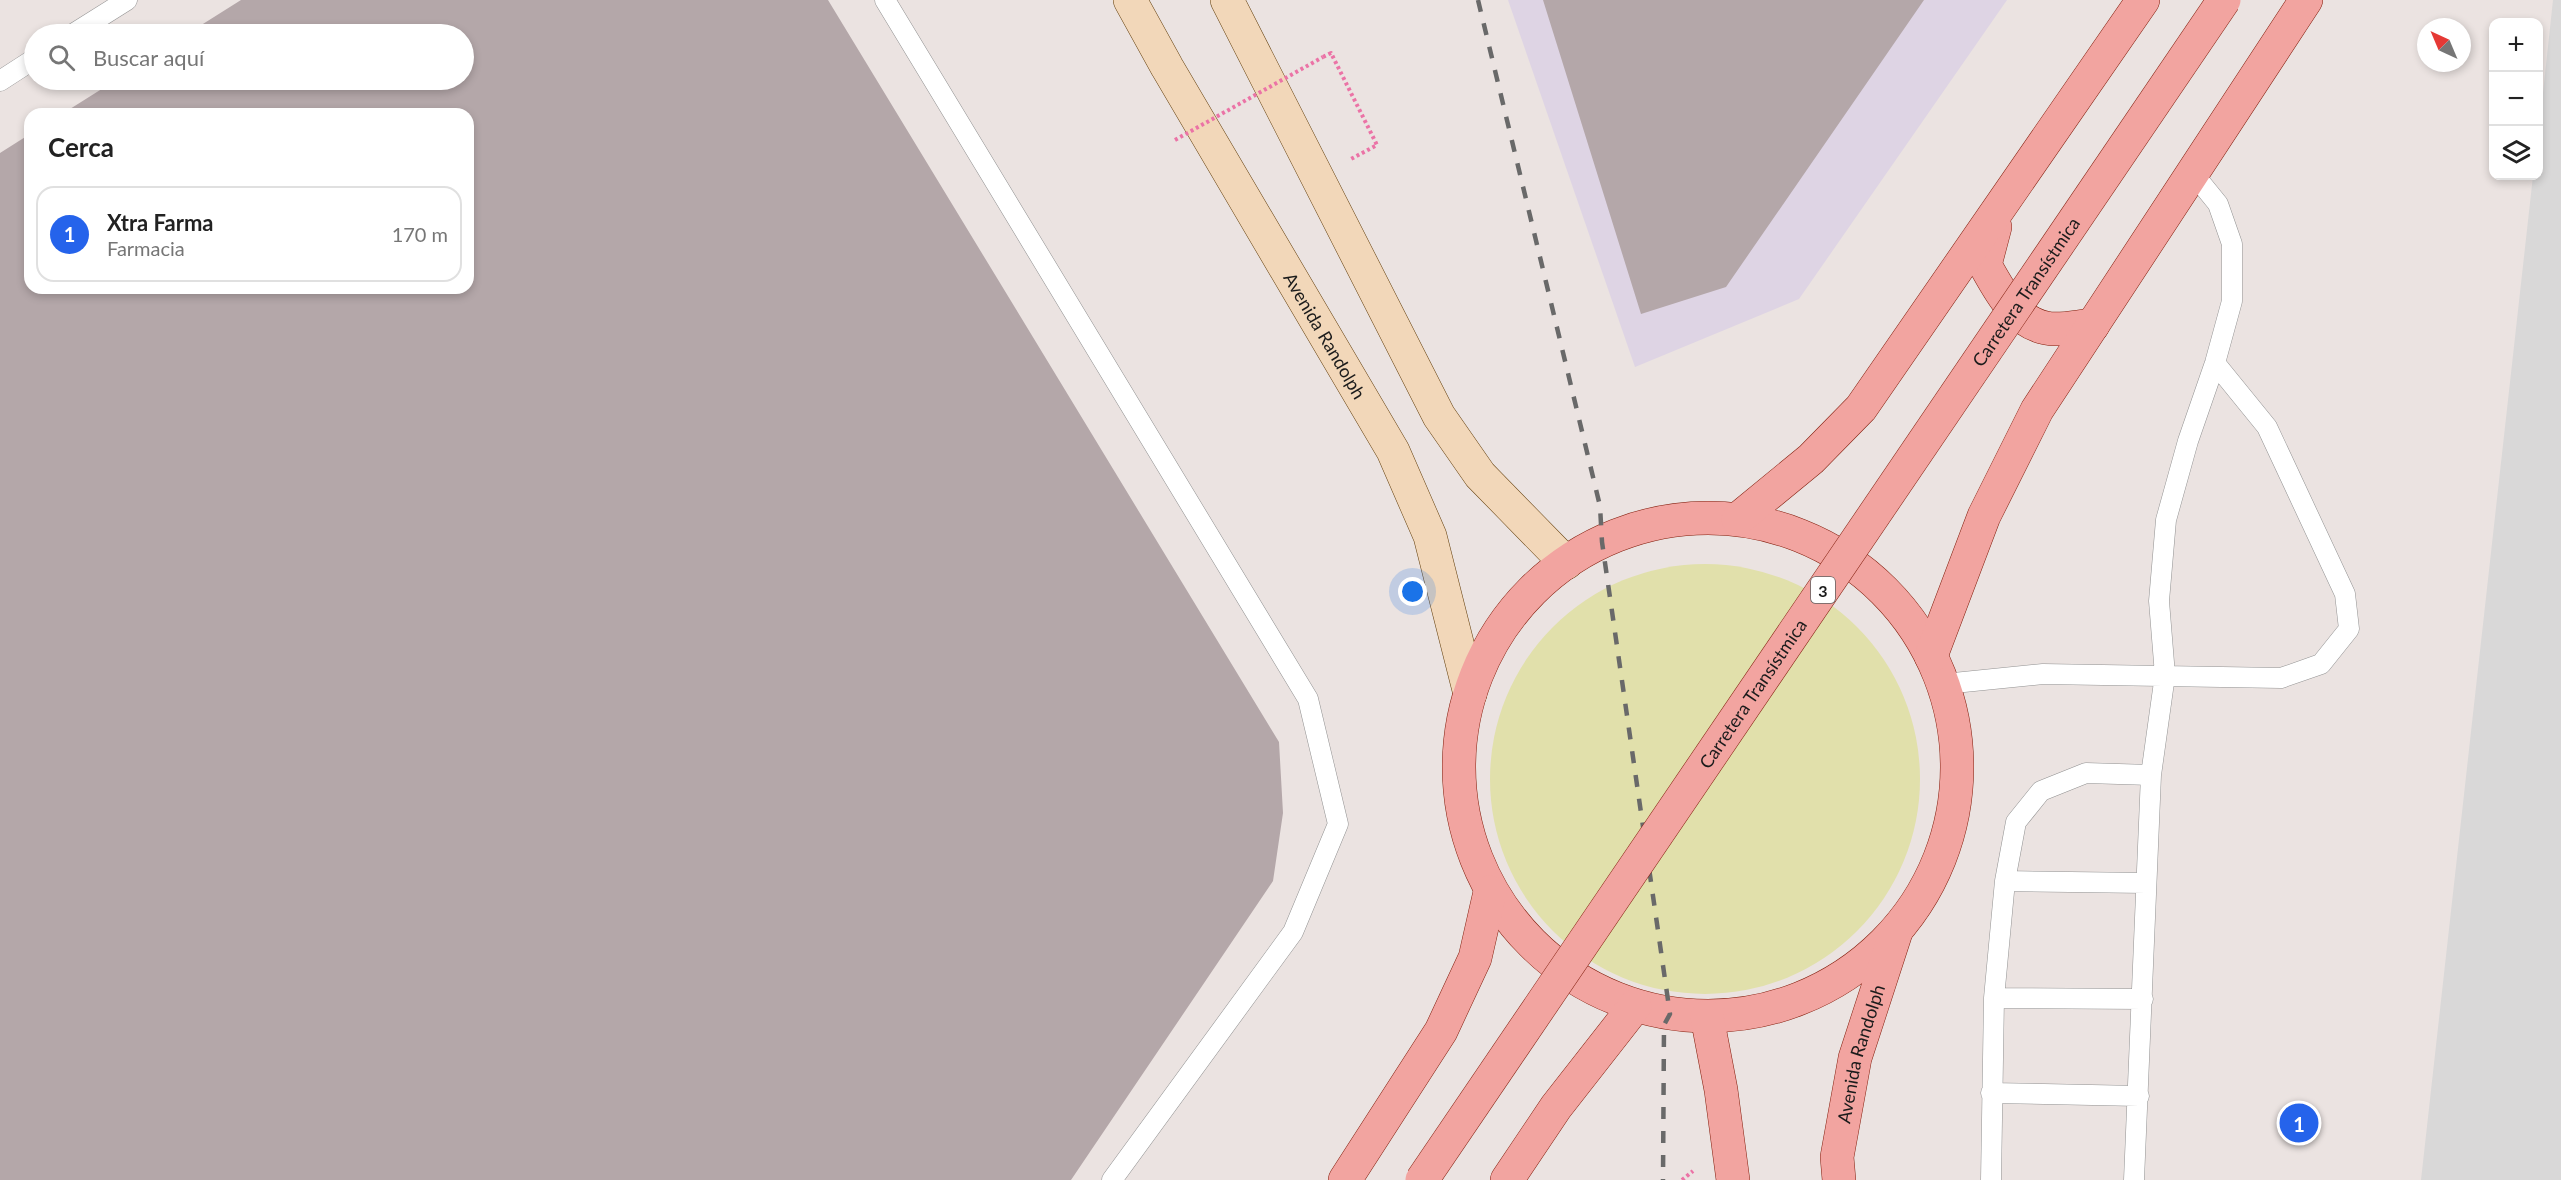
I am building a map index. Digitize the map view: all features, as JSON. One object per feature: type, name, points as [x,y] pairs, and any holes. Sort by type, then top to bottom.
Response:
[{"type":"main road","points":[[1738,519],[1811,459],[1861,408],[2143,0]]},
{"type":"main road","name":"Carretera Transístmica","points":[[1422,1180],[2224,0]]},
{"type":"main road","points":[[1937,670],[1984,516],[2037,410],[2306,0]]},
{"type":"main road","points":[[2000,208],[1985,265],[2002,295],[2022,317],[2046,329],[2094,325]]},
{"type":"main road","points":[[1692,518],[1738,519],[1792,532],[1842,556],[1886,591],[1920,634],[1937,670],[1956,748],[1953,813],[1932,875],[1897,930],[1857,966],[1811,994],[1760,1011],[1707,1017],[1670,1014],[1635,1006],[1591,989],[1551,963],[1518,930],[1490,892],[1470,846],[1459,795],[1460,744],[1470,693],[1492,643],[1525,599],[1566,563],[1602,542],[1645,526],[1692,518]]},
{"type":"main road","points":[[1345,1180],[1441,1031],[1475,958],[1490,892]]},
{"type":"main road","name":"Avenida Randolph","points":[[1839,1180],[1837,1157],[1855,1058],[1897,930]]},
{"type":"main road","points":[[1507,1180],[1557,1107],[1635,1006]]},
{"type":"main road","points":[[1707,1017],[1721,1090],[1733,1180]]},
{"type":"street","name":"Avenida Randolph","points":[[1131,0],[1167,67],[1393,451],[1430,536],[1470,693]]},
{"type":"street","points":[[1227,0],[1439,417],[1480,474],[1566,563]]},
{"type":"lane","points":[[89,24],[127,0]]},
{"type":"lane","points":[[885,0],[1308,699],[1338,824],[1293,932],[1112,1180]]},
{"type":"lane","points":[[0,81],[24,65]]},
{"type":"lane","points":[[2134,1180],[2151,775],[2165,675],[2159,601],[2166,520],[2232,301],[2232,244],[2218,204],[2192,172]]},
{"type":"lane","points":[[1937,670],[2043,675],[2281,678],[2321,664],[2349,629],[2345,594],[2267,427],[2215,363]]},
{"type":"lane","points":[[1991,1180],[1994,998],[2005,881],[2016,822],[2041,791],[2086,773],[2151,775]]},
{"type":"lane","points":[[2005,881],[2146,882]]},
{"type":"lane","points":[[1994,998],[2143,999]]},
{"type":"lane","points":[[1991,1093],[2139,1096]]},
{"type":"path","points":[[1175,140],[1331,54],[1377,145]]},
{"type":"shaded area","points":[[1508,0],[2007,0],[1799,299],[1635,367]]},
{"type":"shaded area","points":[[2553,0],[2561,0],[2561,1180],[2421,1180],[2533,180],[2543,180],[2543,93]]},
{"type":"green space","points":[[1705,564],[1747,568],[1787,580],[1824,600],[1857,627],[1884,660],[1904,697],[1916,737],[1920,779],[1916,821],[1904,861],[1884,898],[1857,931],[1824,958],[1787,978],[1747,990],[1705,994],[1663,990],[1623,978],[1586,958],[1553,931],[1526,898],[1506,861],[1494,821],[1490,779],[1494,737],[1506,697],[1526,660],[1553,627],[1586,600],[1623,580],[1663,568]]},
{"type":"building","points":[[241,0],[828,0],[1279,742],[1283,813],[1273,881],[1071,1180],[0,1180],[0,153],[24,138],[24,294],[474,294],[474,108],[72,108],[100,90],[474,90],[474,24],[203,24]]},
{"type":"building","points":[[1543,0],[1924,0],[1726,287],[1641,314]]},
{"type":"railway","points":[[1478,0],[1600,506],[1602,542],[1670,1014],[1664,1025],[1663,1180]]},
{"type":"place","name":"Xtra Farma","points":[[2299,1123]]}]
